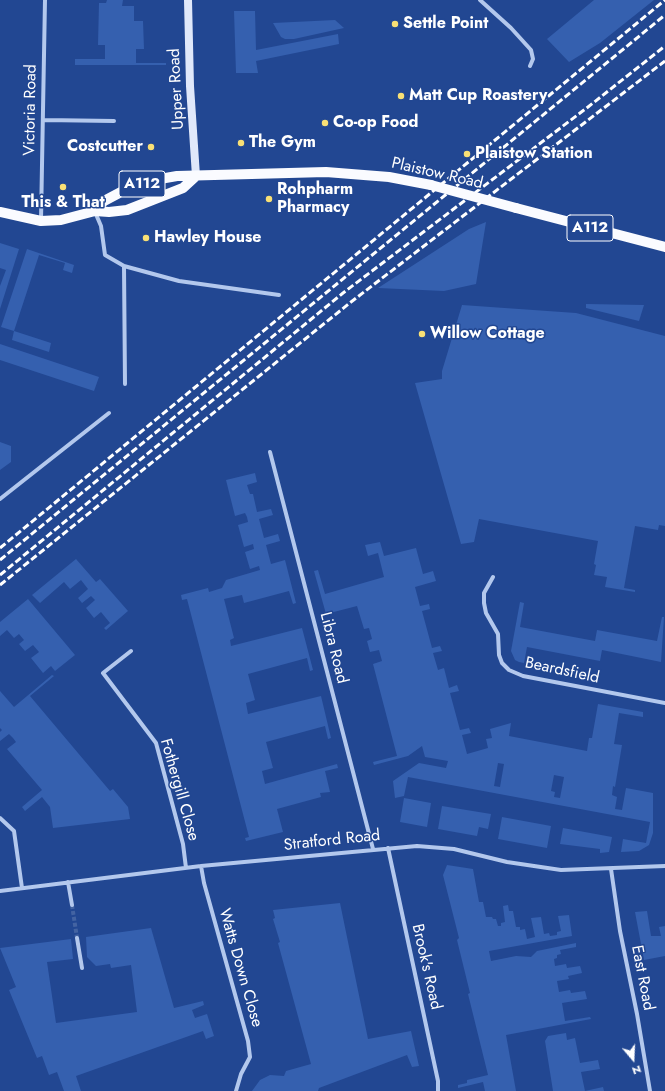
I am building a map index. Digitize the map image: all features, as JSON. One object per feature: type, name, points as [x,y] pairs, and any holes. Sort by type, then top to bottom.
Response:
[{"type":"main road","name":"Plaistow Road","points":[[196,176],[326,172],[389,177],[431,185],[665,247]]},
{"type":"main road","name":"A112","points":[[95,211],[104,201],[121,192],[149,182],[177,176],[196,176]]},
{"type":"main road","name":"A112","points":[[0,212],[41,221],[61,220],[95,211],[108,212],[127,210],[182,188],[196,176]]},
{"type":"street","name":"Victoria Road","points":[[41,221],[45,0]]},
{"type":"street","name":"Upper Road","points":[[188,0],[190,86],[196,176]]},
{"type":"street","points":[[480,0],[511,28],[531,50],[534,59],[530,66]]},
{"type":"street","points":[[44,120],[114,121]]},
{"type":"street","points":[[95,211],[101,226],[105,255],[124,266],[179,281],[279,295]]},
{"type":"street","points":[[124,266],[125,384]]},
{"type":"street","points":[[0,499],[109,413]]},
{"type":"street","name":"Libra Road","points":[[270,452],[373,849]]},
{"type":"street","name":"Beardsfield","points":[[493,577],[484,593],[484,603],[486,613],[498,634],[499,655],[502,663],[509,670],[523,676],[665,703]]},
{"type":"street","name":"Fothergill Close","points":[[131,651],[103,673],[156,743],[183,844],[186,868]]},
{"type":"street","points":[[0,818],[14,831],[22,888]]},
{"type":"street","name":"Stratford Road","points":[[0,891],[201,866],[373,849],[434,846],[534,867],[561,870],[665,866]]},
{"type":"street","name":"Brook's Road","points":[[388,848],[438,1082],[438,1091]]},
{"type":"street","name":"Watts Down Close","points":[[201,866],[204,883],[248,1041],[250,1057],[241,1074],[236,1091]]},
{"type":"street","name":"East Road","points":[[611,869],[620,931],[637,1014],[650,1091]]},
{"type":"street","points":[[68,882],[72,905]]},
{"type":"street","points":[[77,938],[82,968]]},
{"type":"shaded area","points":[[107,0],[123,0],[122,6],[134,6],[134,21],[143,21],[144,49],[136,49],[136,63],[166,63],[166,65],[75,65],[75,59],[105,59],[105,45],[98,45],[99,3],[106,3]]},
{"type":"shaded area","points":[[594,0],[654,0],[600,43],[569,62],[547,39]]},
{"type":"shaded area","points":[[234,11],[255,11],[256,50],[338,34],[339,44],[256,61],[258,73],[236,73]]},
{"type":"shaded area","points":[[335,20],[344,28],[294,39],[285,39],[281,37],[273,23]]},
{"type":"shaded area","points":[[486,222],[476,284],[444,291],[378,288],[469,229]]},
{"type":"shaded area","points":[[0,243],[19,249],[0,309],[0,286],[6,270],[0,268]]},
{"type":"shaded area","points":[[27,249],[74,265],[72,273],[63,270],[65,263],[39,255],[14,331],[1,327]]},
{"type":"shaded area","points":[[586,304],[644,305],[639,321],[586,308]]},
{"type":"shaded area","points":[[462,305],[576,313],[665,336],[665,526],[659,525],[658,530],[635,526],[624,588],[635,590],[635,592],[605,587],[607,577],[594,575],[596,565],[594,564],[598,541],[479,519],[474,542],[461,544],[415,383],[442,379],[442,371]]},
{"type":"shaded area","points":[[14,331],[51,343],[49,352],[12,340]]},
{"type":"shaded area","points":[[0,344],[99,377],[94,391],[0,360]]},
{"type":"shaded area","points":[[0,442],[11,446],[11,462],[0,470]]},
{"type":"shaded area","points":[[255,473],[257,482],[247,485],[250,494],[253,494],[257,512],[271,509],[273,515],[259,519],[264,538],[278,534],[280,541],[266,545],[271,564],[285,560],[296,603],[293,604],[289,591],[244,603],[242,595],[224,599],[234,638],[230,640],[231,646],[302,628],[313,670],[310,671],[307,658],[248,674],[255,700],[246,703],[248,714],[321,696],[331,738],[328,739],[325,726],[266,742],[273,768],[262,771],[265,784],[337,764],[338,768],[325,771],[330,792],[320,793],[321,797],[277,809],[283,832],[246,841],[245,838],[249,837],[187,599],[182,600],[181,595],[208,588],[209,592],[222,588],[226,580],[260,570],[259,566],[250,569],[245,552],[254,549],[253,544],[244,547],[238,525],[248,522],[247,517],[245,513],[235,516],[226,480]]},
{"type":"shaded area","points":[[380,542],[384,556],[416,548],[423,574],[433,571],[436,581],[415,587],[420,606],[429,604],[430,609],[422,611],[432,648],[440,646],[442,651],[433,653],[438,670],[444,668],[449,688],[457,685],[459,691],[450,693],[460,730],[469,728],[471,733],[462,735],[467,754],[488,748],[486,739],[492,738],[490,729],[511,723],[509,736],[587,751],[589,738],[592,738],[598,704],[643,712],[643,717],[619,713],[614,744],[622,745],[615,787],[613,786],[612,795],[617,797],[615,809],[622,810],[626,788],[653,793],[653,833],[649,845],[639,851],[621,852],[623,839],[646,843],[650,822],[408,777],[404,796],[395,798],[393,781],[419,763],[446,768],[448,761],[425,757],[422,746],[408,756],[374,765],[373,762],[397,756],[373,664],[382,661],[379,650],[370,652],[367,641],[372,639],[369,628],[364,629],[357,606],[326,614],[314,571],[318,570],[325,594],[384,577],[378,553],[368,556],[365,545]],"holes":[[[498,763],[504,764],[500,787],[494,786]],[[554,775],[564,777],[560,798],[554,797],[555,792],[551,791]]]},
{"type":"shaded area","points":[[76,559],[96,582],[100,579],[128,611],[106,630],[104,628],[110,623],[101,612],[94,618],[86,608],[95,600],[91,596],[82,603],[78,598],[88,589],[81,580],[70,589],[64,582],[40,603],[32,595]]},
{"type":"shaded area","points":[[28,599],[75,655],[55,671],[51,666],[43,673],[31,658],[39,652],[33,645],[25,651],[19,644],[24,640],[19,634],[14,638],[7,630],[0,636],[0,622]]},
{"type":"shaded area","points":[[520,602],[524,603],[520,627],[595,641],[597,630],[657,641],[662,617],[664,617],[661,662],[602,650],[600,661],[527,647],[524,663],[519,662],[515,660],[511,651]]},
{"type":"shaded area","points":[[52,675],[54,676],[30,696],[110,791],[113,789],[128,807],[130,819],[53,828],[50,807],[42,797],[25,811],[22,807],[42,790],[7,749],[16,742],[13,738],[9,734],[0,741],[0,732],[2,730],[0,728],[0,691],[14,707]]},
{"type":"shaded area","points":[[404,798],[431,803],[427,827],[400,822]]},
{"type":"shaded area","points":[[442,806],[491,814],[488,829],[479,827],[477,836],[438,829]]},
{"type":"shaded area","points":[[502,817],[551,826],[547,848],[498,839]]},
{"type":"shaded area","points":[[563,828],[612,837],[609,852],[600,853],[600,849],[560,844]]},
{"type":"shaded area","points":[[447,865],[473,869],[479,902],[483,902],[486,917],[496,919],[498,926],[501,926],[501,923],[505,922],[503,906],[508,905],[509,911],[513,911],[516,927],[520,927],[520,930],[525,929],[527,939],[535,937],[531,918],[541,917],[544,934],[549,933],[550,936],[557,935],[557,932],[561,931],[558,916],[569,915],[572,936],[489,951],[491,961],[516,956],[531,957],[537,951],[576,943],[576,947],[560,950],[561,954],[557,955],[557,958],[554,959],[555,966],[566,964],[567,968],[580,966],[582,973],[568,976],[569,979],[557,981],[559,992],[570,990],[571,993],[585,991],[587,999],[562,1003],[565,1021],[590,1017],[591,1019],[506,1035],[516,1091],[485,1091],[483,1082],[458,1088],[458,1085],[467,1083],[467,1080],[488,1075],[468,994],[470,993],[457,940],[459,938],[443,875]]},
{"type":"shaded area","points":[[340,903],[368,1039],[411,1031],[419,1066],[412,1067],[407,1055],[319,1088],[318,1091],[252,1091],[260,1080],[270,1075],[284,1076],[286,1071],[311,1064],[278,943],[280,942],[273,919],[275,918],[273,910]]},
{"type":"shaded area","points":[[647,911],[651,936],[661,936],[659,927],[665,926],[665,956],[644,960],[635,912]]},
{"type":"shaded area","points":[[151,928],[174,1008],[203,1001],[204,1005],[192,1010],[195,1018],[207,1014],[214,1036],[206,1039],[203,1031],[76,1076],[81,1091],[64,1091],[57,1072],[49,1075],[42,1056],[37,1058],[9,990],[16,987],[0,948],[71,939],[73,959],[47,962],[56,1023],[137,1012],[131,965],[111,968],[110,964],[96,966],[87,957],[86,937]]},
{"type":"shaded area","points":[[566,1033],[567,1040],[575,1038],[580,1063],[598,1060],[600,1069],[581,1072],[585,1091],[553,1091],[545,1041],[548,1036]]},
{"type":"shaded area","points":[[603,1087],[604,1091],[585,1091]]},
{"type":"tunnel","points":[[72,905],[77,938]]},
{"type":"railway","points":[[0,548],[665,0]]},
{"type":"railway","points":[[0,560],[665,15]]},
{"type":"railway","points":[[0,575],[343,293],[588,107],[665,46]]},
{"type":"railway","points":[[0,585],[351,302],[665,61]]},
{"type":"place","name":"Settle Point","points":[[395,24]]},
{"type":"place","name":"Matt Cup Roastery","points":[[401,96]]},
{"type":"place","name":"Co-op Food","points":[[325,123]]},
{"type":"place","name":"The Gym","points":[[241,143]]},
{"type":"place","name":"Costcutter","points":[[151,147]]},
{"type":"place","name":"Plaistow Station","points":[[467,154]]},
{"type":"place","name":"This & That","points":[[63,187]]},
{"type":"place","name":"Rohpharm Pharmacy","points":[[269,199]]},
{"type":"place","name":"Hawley House","points":[[146,238]]},
{"type":"place","name":"Willow Cottage","points":[[422,334]]}]
